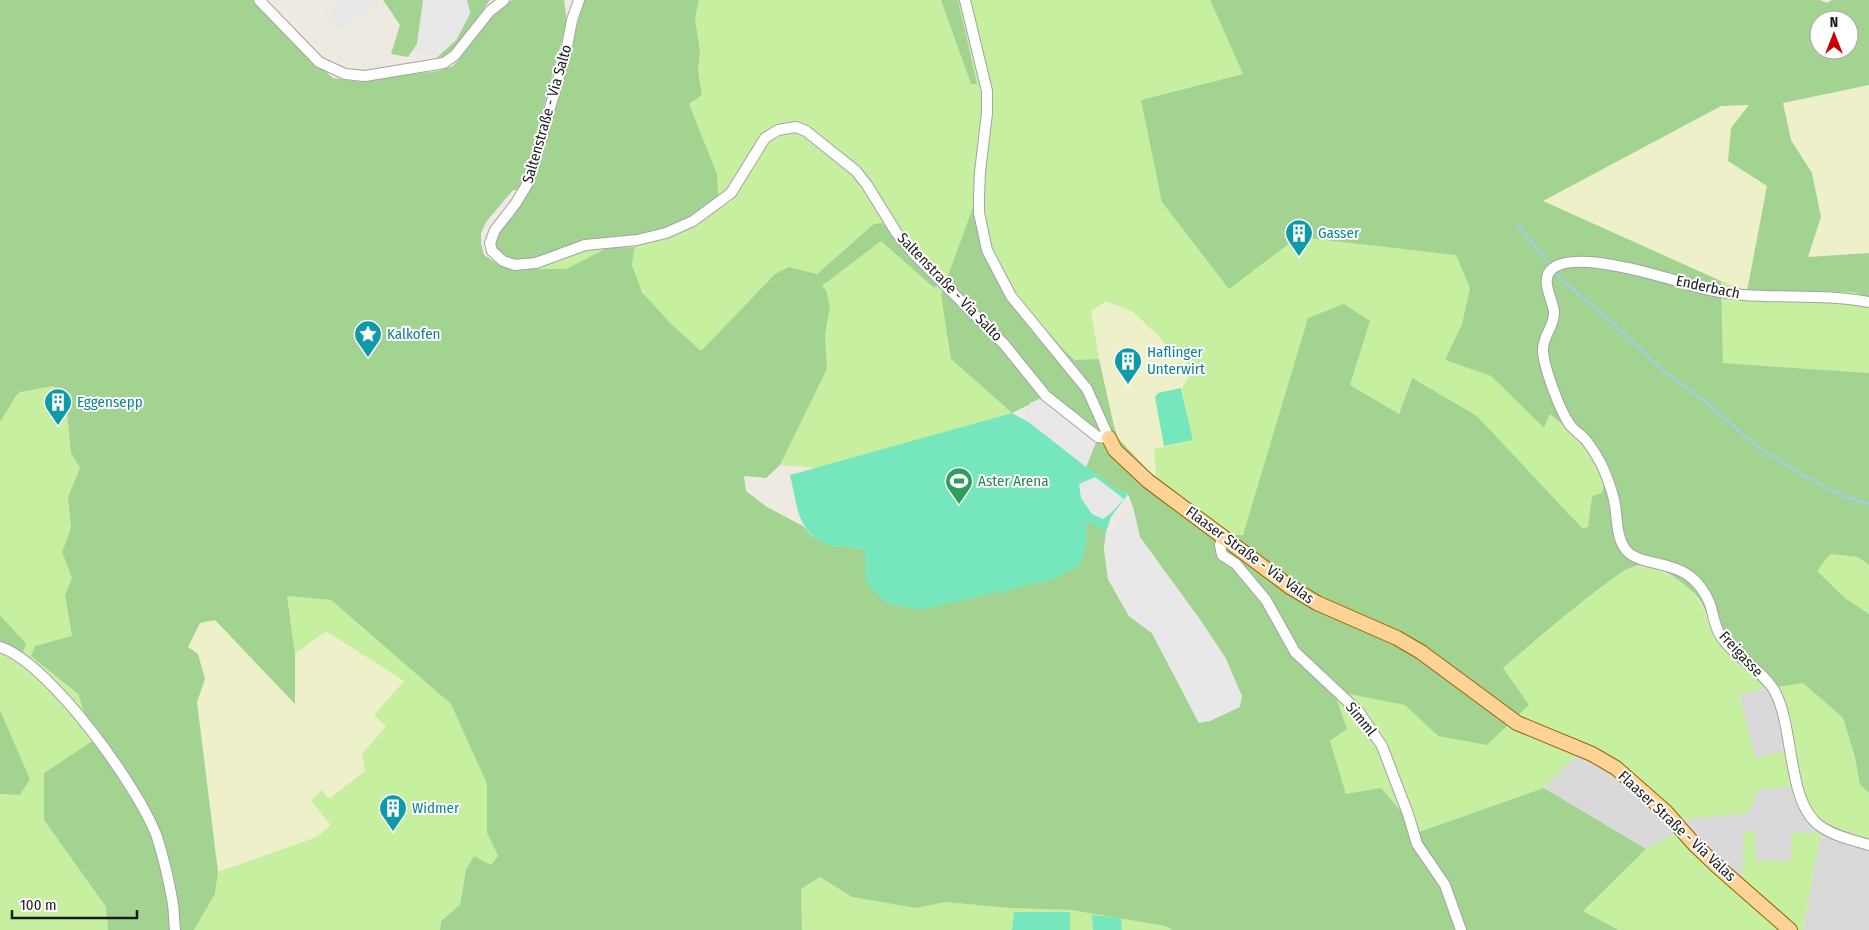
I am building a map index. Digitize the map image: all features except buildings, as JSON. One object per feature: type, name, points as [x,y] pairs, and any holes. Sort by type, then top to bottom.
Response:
[{"type":"main road","name":"Flaaser Straße - Via Valas","points":[[1110,438],[1115,450],[1148,481],[1290,587],[1317,603],[1396,638],[1421,652],[1516,723],[1592,754],[1616,768],[1666,812],[1694,844],[1717,866],[1790,930]]},
{"type":"street","points":[[259,0],[319,62],[345,74],[365,76],[444,64],[490,11],[504,0]]},
{"type":"street","name":"Saltenstraße - Via Salto","points":[[579,0],[529,181],[516,203],[495,230],[490,244],[495,254],[503,261],[515,264],[536,263],[585,245],[637,240],[666,233],[681,227],[731,193],[765,138],[778,130],[796,127],[806,131],[856,171],[867,184],[896,232],[914,254],[1004,344],[1046,396],[1098,437],[1110,438]]},
{"type":"street","name":"Flaaser Straße - Via Valas","points":[[965,0],[987,91],[987,113],[979,198],[987,250],[1011,296],[1087,389],[1110,438]]},
{"type":"street","name":"Enderbach","points":[[1550,271],[1574,263],[1610,264],[1718,291],[1766,296],[1833,297],[1869,302]]},
{"type":"street","name":"Freigasse","points":[[1550,271],[1547,282],[1554,316],[1544,340],[1543,352],[1548,371],[1559,403],[1570,425],[1592,447],[1603,468],[1614,502],[1618,530],[1624,548],[1638,559],[1665,564],[1690,576],[1708,600],[1714,624],[1722,638],[1774,690],[1785,723],[1800,796],[1810,816],[1826,830],[1869,845]]},
{"type":"street","name":"Simml","points":[[1223,536],[1220,545],[1222,555],[1236,564],[1266,600],[1295,652],[1359,712],[1382,746],[1408,814],[1417,844],[1444,885],[1460,922],[1461,930]]},
{"type":"street","points":[[0,647],[22,659],[42,675],[60,694],[101,743],[139,801],[156,836],[165,864],[173,906],[175,930]]},
{"type":"shaded area","points":[[343,0],[381,0],[338,30],[324,15]]},
{"type":"shaded area","points":[[423,0],[467,0],[470,13],[456,40],[436,58],[413,50],[417,44]]},
{"type":"shaded area","points":[[1046,396],[1098,437],[1086,467],[1030,423],[1026,412],[1030,403]]},
{"type":"shaded area","points":[[1095,477],[1124,499],[1103,519],[1092,514],[1081,498],[1079,484]]},
{"type":"shaded area","points":[[1133,507],[1140,538],[1201,621],[1226,659],[1242,696],[1240,707],[1210,721],[1199,723],[1152,633],[1129,616],[1108,579],[1104,549],[1106,532],[1115,529]]},
{"type":"shaded area","points":[[1769,688],[1793,749],[1756,758],[1739,695]]},
{"type":"shaded area","points":[[1585,746],[1758,788],[1802,786],[1869,841],[1869,930],[1803,930],[1821,833],[1792,861],[1755,860],[1755,832],[1747,884],[1678,832],[1646,849],[1544,788]]},
{"type":"green space","points":[[0,0],[259,0],[297,47],[333,78],[361,82],[438,71],[453,66],[485,21],[512,0],[564,0],[567,22],[524,179],[518,190],[513,190],[486,222],[481,233],[481,243],[484,255],[499,265],[516,269],[566,269],[607,248],[635,247],[636,243],[630,236],[593,239],[581,241],[527,260],[507,256],[501,252],[496,244],[496,237],[502,225],[523,196],[584,0],[699,0],[695,18],[700,51],[698,70],[702,95],[689,104],[717,174],[718,197],[694,217],[642,236],[634,250],[632,265],[642,292],[671,324],[701,351],[775,274],[789,267],[817,274],[874,224],[882,223],[938,285],[934,288],[881,241],[822,286],[826,290],[830,307],[825,335],[827,369],[780,465],[766,478],[744,476],[746,491],[767,507],[803,526],[811,535],[834,546],[866,549],[1086,544],[1087,520],[1106,532],[1104,549],[1108,579],[1129,616],[1152,633],[1199,723],[1226,659],[1140,537],[1128,494],[1116,489],[1086,467],[1098,437],[1047,396],[1012,413],[951,359],[941,295],[975,202],[977,228],[1014,293],[1075,360],[1099,359],[1118,438],[1156,479],[1232,535],[1243,535],[1308,318],[1344,304],[1370,321],[1350,385],[1399,414],[1412,378],[1477,416],[1582,528],[1588,527],[1592,496],[1602,493],[1605,480],[1587,445],[1550,414],[1544,428],[1491,376],[1445,360],[1462,324],[1470,288],[1456,255],[1298,237],[1229,289],[1162,202],[1141,100],[1243,74],[1210,0],[1820,0],[1827,3],[1832,0],[1869,0],[1869,85],[1783,103],[1791,140],[1812,173],[1821,217],[1808,257],[1869,253],[1869,299],[1854,292],[1747,291],[1767,186],[1728,161],[1731,128],[1749,105],[1721,106],[1543,201],[1721,281],[1723,363],[1869,373],[1869,565],[1858,557],[1830,554],[1817,571],[1845,598],[1869,614],[1869,793],[1860,785],[1855,757],[1843,718],[1803,683],[1769,688],[1717,641],[1705,610],[1694,593],[1666,572],[1658,568],[1641,566],[1625,570],[1618,575],[1565,615],[1503,668],[1529,705],[1487,745],[1438,736],[1405,705],[1349,694],[1336,697],[1347,729],[1330,741],[1346,794],[1381,788],[1419,832],[1544,788],[1646,849],[1583,911],[1619,930],[1172,930],[1165,926],[1071,910],[1009,908],[946,902],[916,908],[852,897],[820,877],[801,889],[802,930],[440,930],[441,921],[460,905],[466,870],[474,856],[491,865],[498,856],[487,833],[487,784],[451,704],[331,600],[287,596],[295,654],[295,704],[215,620],[200,623],[188,647],[198,654],[205,679],[197,702],[218,872],[215,894],[194,930],[108,930],[106,907],[44,820],[44,773],[94,740],[78,694],[31,656],[35,646],[72,636],[65,595],[72,578],[62,552],[71,528],[68,497],[80,468],[71,453],[65,392],[52,386],[21,392],[16,396],[0,422]]},
{"type":"green space","points":[[383,0],[424,0],[417,44],[408,57],[391,54],[400,25]]},
{"type":"green space","points":[[467,0],[490,0],[463,38],[447,56],[436,58],[456,40],[470,14]]},
{"type":"green space","points":[[699,0],[941,0],[971,83],[976,84],[958,0],[1210,0],[1243,74],[1141,100],[1229,288],[1298,237],[1456,254],[1470,288],[1462,324],[1445,360],[1491,376],[1544,428],[1550,414],[1587,445],[1605,480],[1602,493],[1592,496],[1588,527],[1582,528],[1477,416],[1411,379],[1399,414],[1350,385],[1370,321],[1242,535],[1232,535],[1156,479],[1154,449],[1193,440],[1182,388],[1191,373],[1185,359],[1171,353],[1159,336],[1133,312],[1106,301],[1091,311],[1099,359],[1076,360],[1065,351],[1014,293],[993,253],[987,231],[941,295],[951,358],[1012,413],[818,468],[780,465],[827,369],[825,335],[830,307],[822,286],[881,241],[934,288],[875,224],[817,274],[789,267],[775,274],[701,351],[675,328],[648,299],[638,283],[633,266],[634,250],[646,232],[717,174],[689,104],[702,94],[698,70],[700,51],[695,18]]},
{"type":"green space","points":[[941,0],[958,0],[977,84],[971,84]]},
{"type":"green space","points":[[1869,85],[1869,253],[1808,257],[1821,217],[1812,173],[1791,140],[1783,103]]},
{"type":"green space","points":[[1750,105],[1767,186],[1747,291],[1542,201],[1722,106]]},
{"type":"green space","points":[[607,248],[566,269],[534,269],[587,249]]},
{"type":"green space","points":[[1721,281],[1747,291],[1854,292],[1869,299],[1869,373],[1723,363]]},
{"type":"green space","points":[[1106,301],[1133,312],[1159,336],[1171,353],[1185,359],[1191,373],[1182,388],[1194,440],[1154,449],[1156,479],[1118,438],[1114,426],[1099,359],[1091,311]]},
{"type":"green space","points":[[52,386],[65,392],[71,453],[80,468],[68,497],[71,528],[62,552],[73,578],[65,595],[72,637],[35,646],[31,656],[78,694],[94,740],[44,820],[106,907],[108,930],[0,930],[0,794],[20,795],[30,779],[0,710],[0,651],[26,645],[0,615],[0,422],[19,394],[31,389]]},
{"type":"green space","points":[[1181,388],[1193,440],[1164,446],[1155,397],[1158,393]]},
{"type":"green space","name":"Aster Arena","points":[[1012,413],[1030,423],[1116,489],[1128,494],[1111,517],[1106,532],[1087,521],[1086,544],[1080,565],[1052,580],[919,610],[886,603],[866,584],[865,549],[834,546],[812,535],[805,528],[797,509],[790,475]]},
{"type":"green space","points":[[1830,554],[1858,557],[1869,565],[1869,614],[1845,598],[1817,571]]},
{"type":"green space","points":[[1647,566],[1681,582],[1696,597],[1708,618],[1712,631],[1803,683],[1843,718],[1855,757],[1860,785],[1869,793],[1869,841],[1828,827],[1812,813],[1802,786],[1759,789],[1748,813],[1681,820],[1585,746],[1544,788],[1419,832],[1381,788],[1346,795],[1330,741],[1347,729],[1336,697],[1349,694],[1406,705],[1438,736],[1503,668],[1582,602],[1622,572],[1634,567]],"holes":[[[1769,688],[1793,749],[1756,758],[1739,695]]]},
{"type":"green space","points":[[287,596],[331,600],[451,704],[487,784],[487,833],[498,856],[491,865],[474,857],[466,870],[460,905],[441,921],[440,930],[194,930],[215,894],[218,872],[317,837],[331,825],[311,801],[321,790],[329,799],[365,771],[362,754],[386,726],[374,715],[404,681],[326,631],[295,654]]},
{"type":"green space","points":[[0,615],[26,644],[22,654],[0,651]]},
{"type":"green space","points":[[215,620],[294,704],[295,654],[326,631],[405,680],[374,715],[387,726],[365,770],[331,825],[317,837],[218,872],[197,702],[204,679],[188,647],[200,623]]},
{"type":"green space","points":[[0,710],[30,779],[20,795],[0,794]]},
{"type":"green space","points":[[1744,830],[1755,832],[1756,860],[1791,861],[1792,832],[1821,833],[1803,930],[1619,930],[1583,911],[1646,849],[1678,832],[1747,884],[1742,875]]},
{"type":"green space","points":[[820,877],[852,897],[916,908],[946,902],[1009,908],[1071,910],[1165,926],[1172,930],[802,930],[801,889]]},
{"type":"green space","points":[[1014,912],[1070,912],[1070,930],[1012,930]]},
{"type":"green space","points":[[1092,915],[1121,918],[1122,930],[1093,930]]},
{"type":"waterway","points":[[1518,225],[1551,266]]},
{"type":"waterway","points":[[1555,271],[1562,280],[1614,324],[1664,371],[1708,404],[1758,447],[1803,475],[1843,496],[1869,504]]},
{"type":"place","name":"Gasser","points":[[1299,257]]},
{"type":"place","name":"Kalkofen","points":[[368,358]]},
{"type":"place","name":"Haflinger Unterwirt","points":[[1128,385]]},
{"type":"place","name":"Eggensepp","points":[[58,426]]},
{"type":"place","name":"Aster Arena","points":[[959,505]]},
{"type":"place","name":"Widmer","points":[[393,832]]}]
